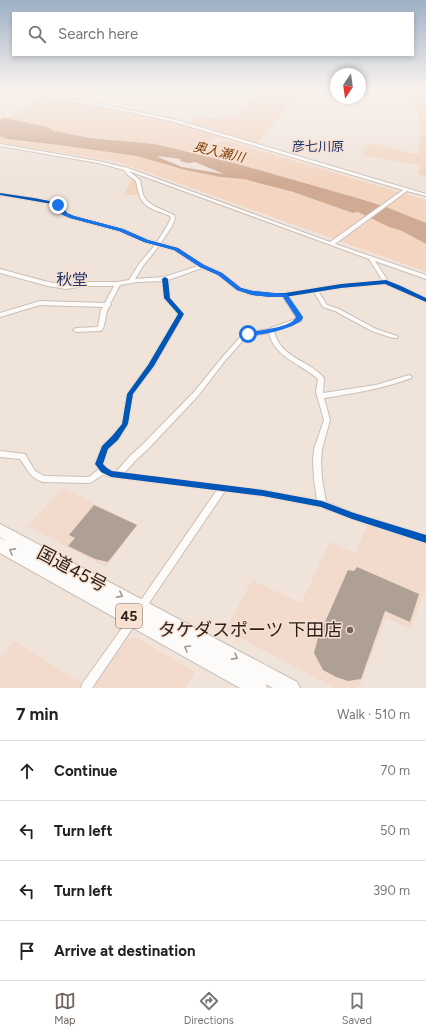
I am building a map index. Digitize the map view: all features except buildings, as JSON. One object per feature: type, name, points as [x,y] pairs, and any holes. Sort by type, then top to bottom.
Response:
[{"type":"highway","name":"国道45号","points":[[0,530],[138,612],[258,688]]},
{"type":"highway","name":"国道45号","points":[[0,545],[291,688]]},
{"type":"street","points":[[168,119],[426,195]]},
{"type":"street","points":[[0,145],[124,168],[371,258],[426,276]]},
{"type":"street","points":[[124,168],[129,174],[138,180],[143,200],[157,209],[172,215],[172,223],[162,240],[157,244],[131,281]]},
{"type":"street","points":[[332,243],[405,189]]},
{"type":"street","points":[[0,194],[53,203],[60,207],[65,214],[72,217],[121,230],[146,241],[182,252],[202,266],[220,274],[235,286],[243,290],[271,296],[342,286],[386,282],[426,300]]},
{"type":"street","points":[[371,258],[386,282]]},
{"type":"street","points":[[0,271],[58,286],[118,284],[131,281],[165,279],[202,266]]},
{"type":"street","points":[[165,279],[167,298],[181,314],[155,361],[130,394],[125,424],[105,448],[100,458],[99,464],[104,470],[111,474],[223,488],[322,504],[352,516],[426,539]]},
{"type":"street","points":[[76,330],[100,329],[102,326],[104,310],[118,284]]},
{"type":"street","points":[[315,290],[325,306],[337,310],[374,330],[395,337]]},
{"type":"street","points":[[118,475],[196,394],[243,337],[248,334],[271,331],[299,320],[300,317],[285,295]]},
{"type":"street","points":[[0,315],[40,303],[108,305]]},
{"type":"street","points":[[271,331],[274,342],[290,357],[321,378],[320,396],[327,420],[318,449],[317,462],[322,504]]},
{"type":"street","points":[[320,396],[376,388],[396,383],[409,377]]},
{"type":"street","points":[[0,454],[22,456],[32,474],[43,479],[90,480],[104,470]]},
{"type":"street","points":[[86,688],[223,488]]},
{"type":"shaded area","points":[[0,119],[11,119],[47,127],[54,131],[91,138],[155,144],[238,164],[386,207],[426,223],[426,244],[402,231],[389,227],[358,212],[353,213],[293,192],[244,179],[220,177],[185,170],[137,156],[7,139],[0,136]],"holes":[[[158,156],[181,159],[180,161],[188,163],[195,162],[224,174],[182,167]]]},
{"type":"shaded area","points":[[7,119],[157,119],[221,136],[185,152],[155,144],[73,135],[54,131],[46,127]]},
{"type":"shaded area","points":[[192,119],[277,119],[258,142],[254,143],[200,127],[191,122]]},
{"type":"shaded area","points":[[418,119],[426,119],[426,177],[418,174],[420,165],[361,155],[362,150],[371,143],[416,154],[420,153],[418,149],[421,130]]},
{"type":"shaded area","points":[[0,136],[23,142],[43,143],[137,156],[185,170],[220,177],[245,179],[288,191],[355,213],[358,212],[389,227],[402,231],[426,244],[426,272],[119,162],[0,143]]},
{"type":"shaded area","points":[[228,141],[426,200],[426,223],[346,195],[208,156],[202,154],[200,151],[219,142]]},
{"type":"shaded area","points":[[133,178],[138,182],[140,195],[123,195]]},
{"type":"shaded area","points":[[63,488],[138,525],[105,567],[27,526]]},
{"type":"shaded area","points":[[368,524],[426,543],[426,587],[411,629],[386,618],[359,688],[335,688],[225,630],[252,580],[301,603],[330,542],[355,553]]},
{"type":"shaded area","points":[[127,638],[137,638],[195,672],[185,688],[93,688]]},
{"type":"shaded area","points":[[14,641],[89,688],[0,688],[0,658]]},
{"type":"cycle path","points":[[0,194],[53,203],[60,207],[65,214],[72,217],[121,230],[146,241],[176,249],[202,266],[220,274],[239,289],[252,293],[285,295],[341,286],[386,282],[426,300]]},
{"type":"cycle path","points":[[165,279],[167,298],[181,314],[151,366],[130,394],[125,424],[115,438],[105,448],[99,464],[104,470],[111,474],[263,493],[322,504],[352,516],[426,539]]},
{"type":"place","name":"タケダスポーツ 下田店","points":[[350,630]]},
{"type":"district","name":"彦七川原","points":[[318,146]]},
{"type":"district","name":"秋堂","points":[[72,279]]},
{"type":"route","points":[[58,205],[63,213],[72,217],[121,230],[146,241],[176,249],[202,266],[228,279],[239,289],[271,296],[285,295],[300,317],[296,322],[273,329],[271,331],[261,331],[248,334]]},
{"type":"water label","name":"奥入瀬川","points":[[219,152]]}]
